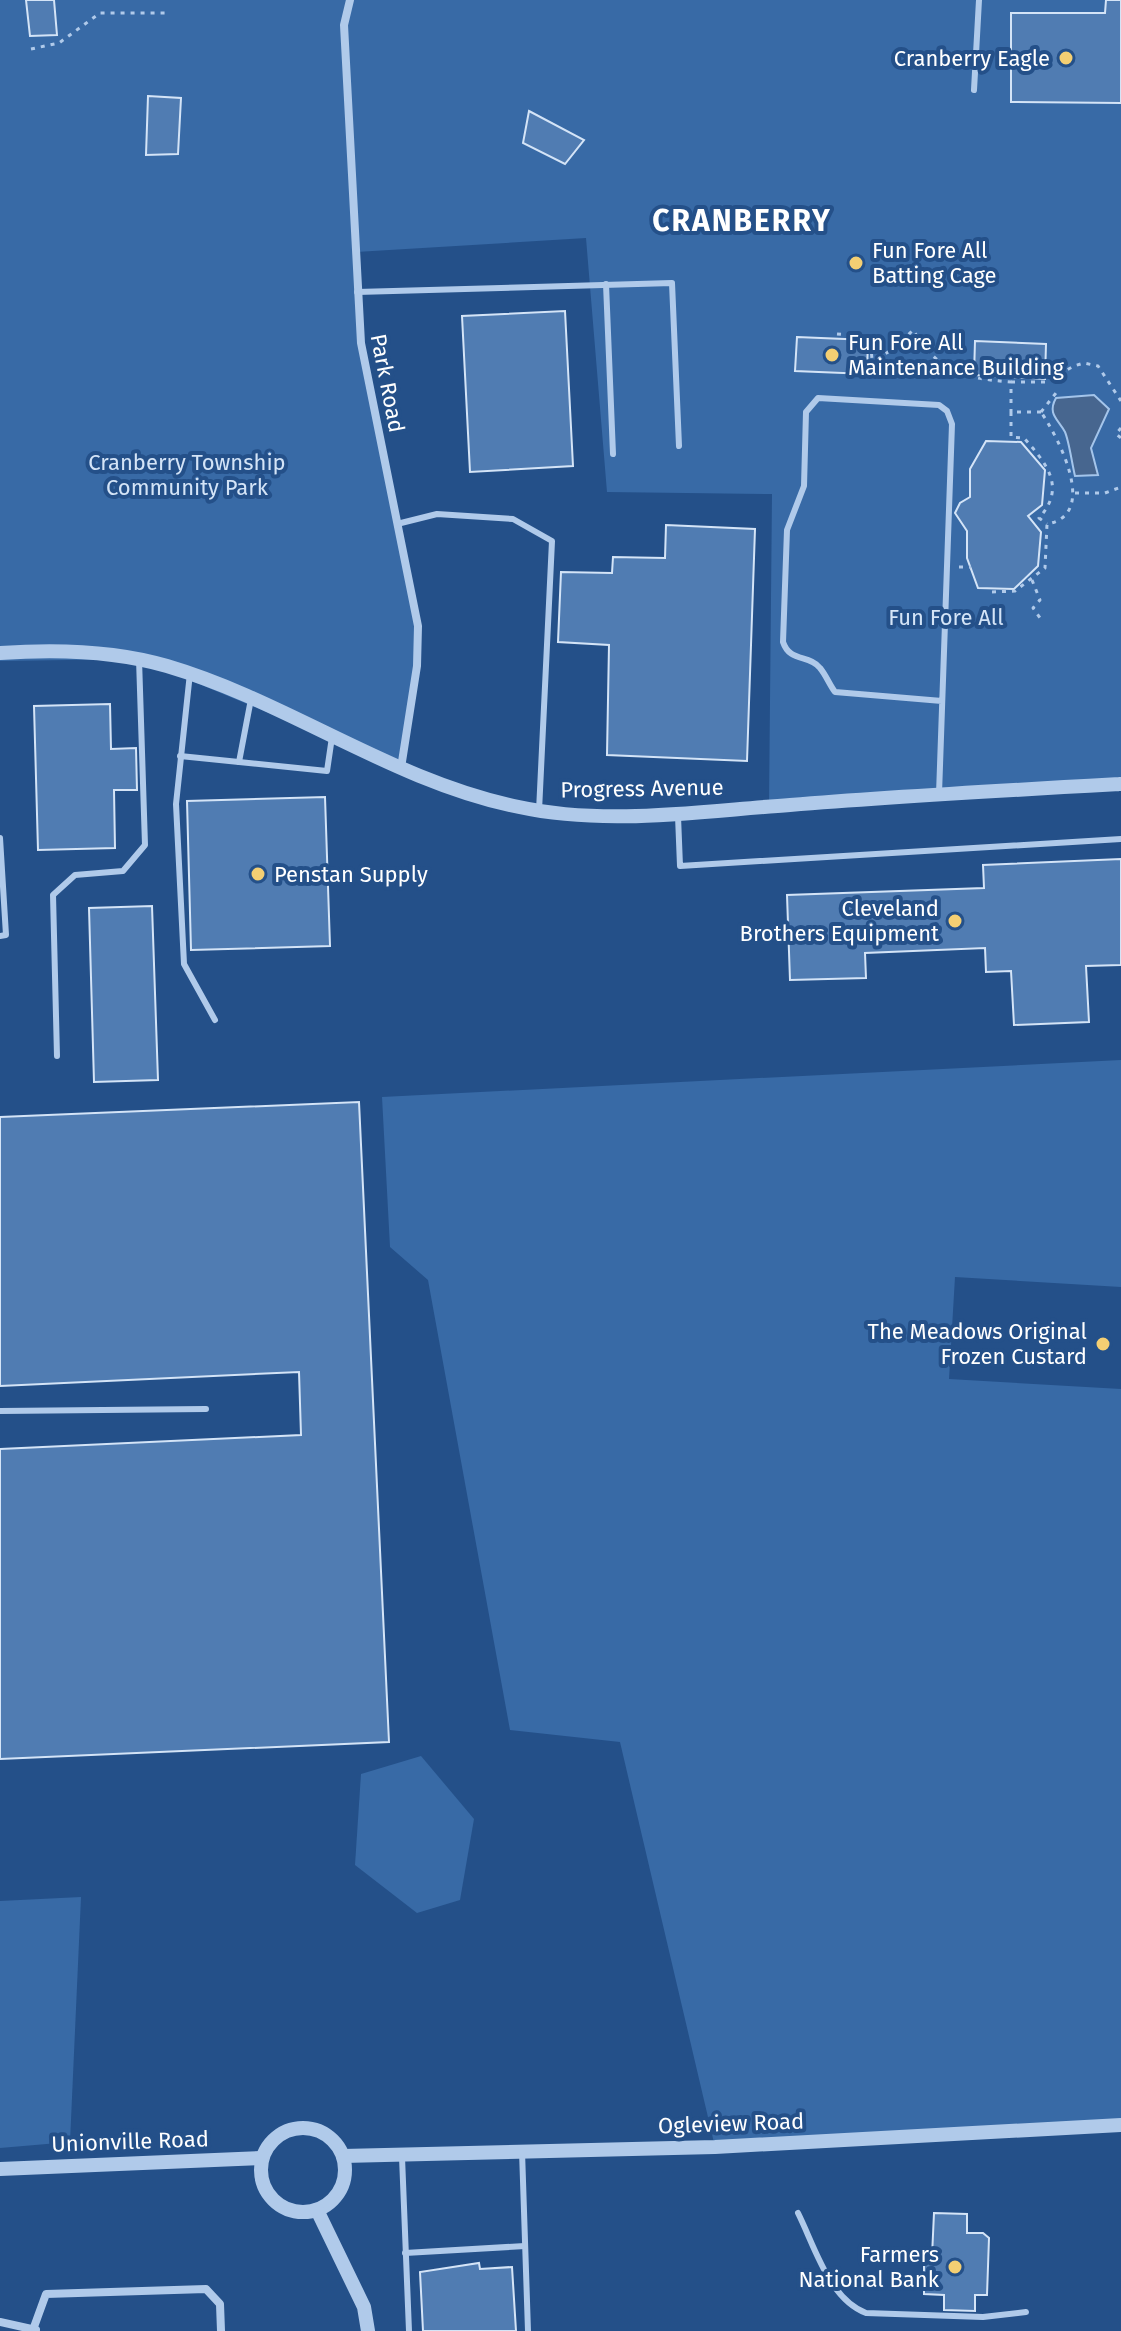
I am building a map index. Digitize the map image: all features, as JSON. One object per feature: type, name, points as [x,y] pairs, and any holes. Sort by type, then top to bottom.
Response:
[{"type":"street","name":"Park Road","points":[[350,0],[344,25],[363,359],[415,609],[419,646],[401,768]]},
{"type":"street","name":"Progress Avenue","points":[[0,653],[86,652],[139,659],[190,673],[467,795],[539,811],[620,815],[678,813],[1121,784]]},
{"type":"street","name":"Ogleview Road","points":[[343,2156],[522,2149],[715,2147],[1121,2125]]},
{"type":"street","points":[[296,2128],[323,2133],[334,2141],[343,2156],[344,2180],[339,2193],[317,2210],[289,2210],[277,2203],[262,2180],[262,2158],[272,2141],[296,2128]]},
{"type":"street","name":"Unionville Road","points":[[0,2169],[262,2158]]},
{"type":"street","points":[[317,2210],[364,2307],[368,2331]]},
{"type":"street","points":[[0,2322],[35,2329],[46,2294],[206,2289],[220,2304],[221,2331]]},
{"type":"lane","points":[[974,90],[979,0]]},
{"type":"lane","points":[[357,292],[672,283],[679,446]]},
{"type":"lane","points":[[606,284],[613,454]]},
{"type":"lane","points":[[939,794],[952,424],[947,411],[939,405],[818,398],[806,412],[804,486],[787,530],[783,642],[786,651],[797,659],[812,661],[822,670],[835,692],[942,701]]},
{"type":"lane","points":[[397,524],[437,514],[513,519],[552,541],[539,811]]},
{"type":"lane","points":[[57,1056],[53,895],[75,875],[123,871],[145,845],[139,659]]},
{"type":"lane","points":[[190,673],[176,804],[184,964],[215,1020]]},
{"type":"lane","points":[[239,762],[251,699]]},
{"type":"lane","points":[[180,756],[327,771],[332,737]]},
{"type":"lane","points":[[678,813],[680,866],[1121,839]]},
{"type":"lane","points":[[0,838],[6,935],[0,936]]},
{"type":"lane","points":[[0,1411],[206,1409]]},
{"type":"lane","points":[[522,2149],[528,2331]]},
{"type":"lane","points":[[402,2153],[409,2331]]},
{"type":"lane","points":[[798,2213],[838,2292],[850,2307],[866,2313],[983,2317],[1026,2312]]},
{"type":"lane","points":[[405,2253],[525,2246]]},
{"type":"path","points":[[31,49],[59,43],[100,13],[169,13]]},
{"type":"path","points":[[837,334],[870,337],[872,359],[876,359],[894,349],[913,330],[938,365],[968,379],[1045,382],[1084,363],[1098,366],[1121,401]]},
{"type":"path","points":[[1011,382],[1011,437],[1024,438],[1051,469],[1052,494],[1047,509],[1039,518]]},
{"type":"path","points":[[1041,412],[1056,393]]},
{"type":"path","points":[[1011,412],[1041,412]]},
{"type":"path","points":[[1035,511],[1047,524],[1057,523],[1071,510],[1075,493],[1057,435],[1041,412]]},
{"type":"path","points":[[1121,428],[1116,434],[1121,438]]},
{"type":"path","points":[[1075,493],[1105,493],[1121,487]]},
{"type":"path","points":[[992,592],[1015,591],[1045,568],[1047,524]]},
{"type":"path","points":[[1032,580],[1040,600],[1033,608],[1040,618]]},
{"type":"green space","name":"Cranberry Township Community Park","points":[[0,0],[1121,0],[1121,784],[769,806],[772,494],[607,492],[586,238],[356,252],[367,376],[419,646],[401,768],[139,659],[0,661]]},
{"type":"green space","points":[[1121,1060],[1121,1287],[955,1277],[949,1379],[1121,1389],[1121,2125],[715,2147],[620,1742],[510,1730],[428,1280],[390,1247],[382,1097]]},
{"type":"green space","points":[[421,1756],[474,1819],[460,1900],[417,1913],[355,1865],[361,1774]]},
{"type":"green space","points":[[81,1897],[70,2142],[0,2148],[0,1901]]},
{"type":"shaded area","points":[[1094,395],[1109,409],[1091,448],[1098,475],[1075,476],[1065,432],[1054,416],[1053,408],[1056,398]]},
{"type":"building","points":[[26,0],[54,0],[57,35],[30,36]]},
{"type":"building","name":"Cranberry Eagle","points":[[1106,0],[1121,0],[1121,103],[1011,102],[1011,13],[1105,13]]},
{"type":"building","points":[[148,96],[181,98],[178,154],[146,155]]},
{"type":"building","points":[[529,111],[584,140],[565,164],[523,143]]},
{"type":"building","points":[[565,311],[573,466],[470,472],[462,316]]},
{"type":"building","name":"Fun Fore All Maintenance Building","points":[[797,337],[868,340],[867,374],[795,371]]},
{"type":"building","points":[[975,341],[1046,344],[1045,379],[974,375]]},
{"type":"building","points":[[986,441],[1021,442],[1045,470],[1042,505],[1028,516],[1041,532],[1038,566],[1014,589],[978,588],[967,558],[967,531],[955,513],[960,503],[970,497],[970,469]]},
{"type":"building","points":[[666,525],[755,529],[747,761],[607,755],[609,645],[558,642],[561,572],[612,573],[613,557],[665,558]]},
{"type":"building","points":[[110,704],[111,749],[136,748],[137,790],[114,790],[115,848],[38,850],[34,706]]},
{"type":"building","name":"Penstan Supply","points":[[325,797],[330,946],[191,950],[187,801]]},
{"type":"building","name":"Cleveland Brothers Equipment","points":[[1121,859],[1121,965],[1086,966],[1089,1022],[1014,1025],[1011,971],[986,972],[985,948],[865,953],[866,978],[790,980],[787,895],[984,888],[983,865]]},
{"type":"building","points":[[152,906],[158,1080],[94,1082],[89,908]]},
{"type":"building","points":[[359,1102],[389,1742],[0,1759],[0,1449],[301,1435],[299,1372],[0,1386],[0,1117]]},
{"type":"building","name":"Farmers National Bank","points":[[934,2213],[967,2214],[967,2233],[983,2233],[989,2238],[987,2295],[975,2295],[975,2311],[944,2310],[944,2295],[924,2294],[924,2255],[932,2256]]},
{"type":"building","points":[[479,2263],[480,2269],[512,2267],[516,2331],[423,2331],[420,2272]]},
{"type":"place","name":"Cranberry Eagle","points":[[1066,58]]},
{"type":"place","name":"Fun Fore All Batting Cage","points":[[856,263]]},
{"type":"place","name":"Fun Fore All Maintenance Building","points":[[832,355]]},
{"type":"place","name":"Penstan Supply","points":[[258,874]]},
{"type":"place","name":"Cleveland Brothers Equipment","points":[[955,921]]},
{"type":"place","name":"The Meadows Original Frozen Custard","points":[[1103,1344]]},
{"type":"place","name":"Farmers National Bank","points":[[955,2267]]},
{"type":"district","name":"CRANBERRY","points":[[742,221]]},
{"type":"park label","name":"Fun Fore All","points":[[946,617]]}]
